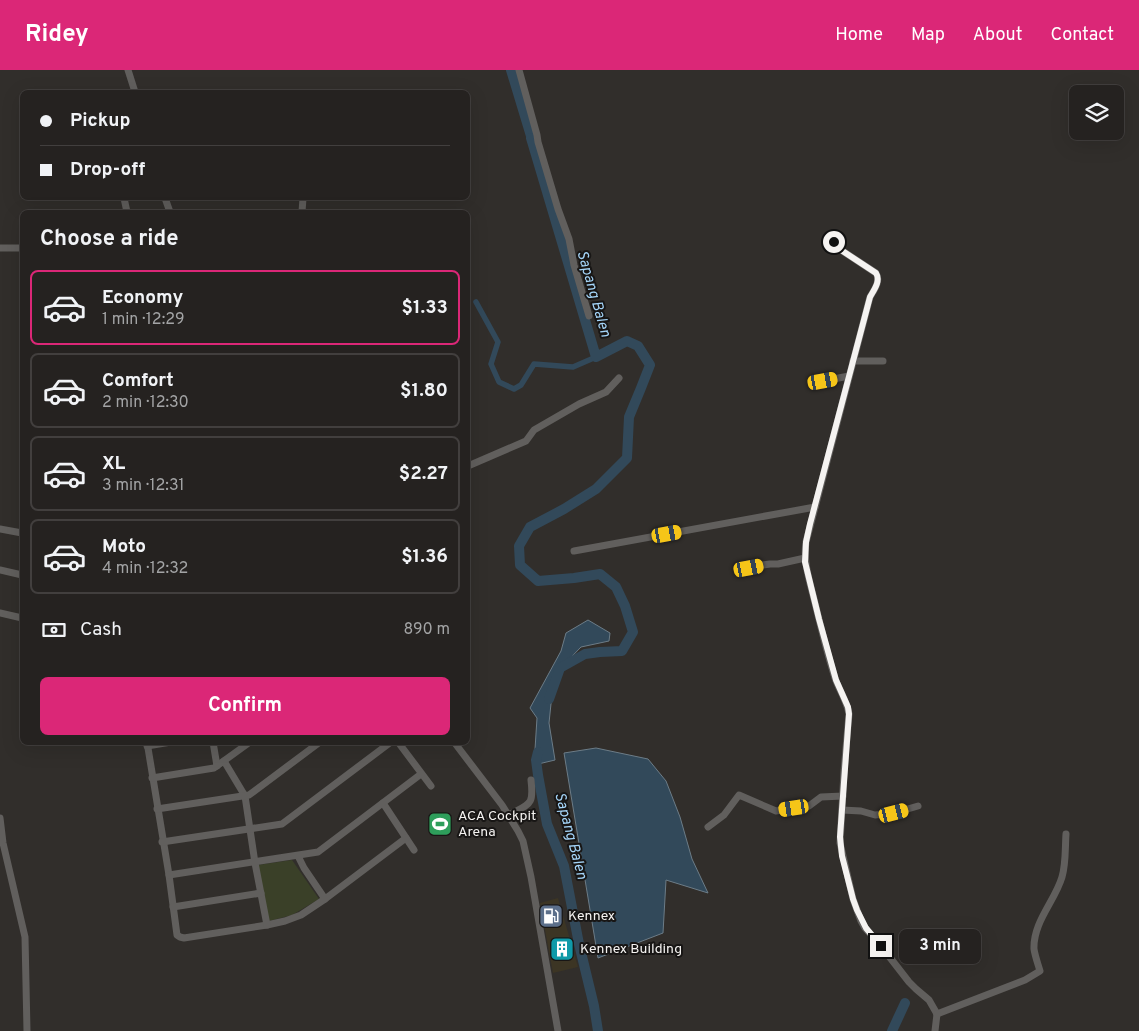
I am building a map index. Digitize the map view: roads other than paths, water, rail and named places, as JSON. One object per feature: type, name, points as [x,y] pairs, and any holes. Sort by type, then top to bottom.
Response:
[{"type":"street","points":[[128,70],[134,90]]},
{"type":"street","points":[[519,70],[538,142],[569,239],[589,316]]},
{"type":"street","points":[[832,234],[838,248],[878,276],[870,297],[815,507],[806,542],[805,558],[836,680],[848,707],[849,714],[840,837],[842,856],[853,899],[861,921],[909,982],[929,1000],[938,1014],[935,1031]]},
{"type":"street","points":[[0,248],[20,248]]},
{"type":"street","points":[[853,361],[883,361]]},
{"type":"street","points":[[823,381],[849,376]]},
{"type":"street","points":[[470,465],[526,441],[534,430],[579,404],[606,392],[619,378]]},
{"type":"street","points":[[574,551],[815,507]]},
{"type":"street","points":[[0,529],[20,533]]},
{"type":"street","points":[[749,568],[805,558]]},
{"type":"street","points":[[0,570],[20,575]]},
{"type":"street","points":[[0,613],[20,618]]},
{"type":"street","points":[[147,745],[176,935],[180,937],[184,938],[267,925],[302,915],[406,838]]},
{"type":"street","points":[[214,745],[217,766]]},
{"type":"street","points":[[152,778],[214,768],[244,745]]},
{"type":"street","points":[[157,809],[245,796],[252,793],[316,745]]},
{"type":"street","points":[[162,842],[282,824],[387,745]]},
{"type":"street","points":[[400,745],[431,786]]},
{"type":"street","points":[[456,745],[502,805],[523,841],[558,1031]]},
{"type":"street","points":[[224,761],[245,796],[249,829],[267,925]]},
{"type":"street","points":[[168,875],[318,852],[421,774]]},
{"type":"street","points":[[509,816],[531,801],[531,780]]},
{"type":"street","points":[[708,827],[724,815],[739,794],[776,811],[809,806],[821,797],[843,796]]},
{"type":"street","points":[[383,803],[414,850]]},
{"type":"street","points":[[842,810],[861,811],[876,815],[894,813],[918,806]]},
{"type":"street","points":[[0,818],[3,843],[25,937],[27,1031]]},
{"type":"street","points":[[938,1014],[1025,980],[1040,971],[1034,951],[1034,944],[1042,917],[1056,895],[1063,876],[1066,834]]},
{"type":"street","points":[[298,856],[325,899]]},
{"type":"street","points":[[173,907],[261,893]]},
{"type":"water","points":[[588,620],[610,633],[609,641],[581,647],[554,675],[549,723],[555,760],[534,765],[537,718],[530,708],[561,651],[566,633]]},
{"type":"water","points":[[596,748],[648,759],[666,781],[680,817],[692,859],[708,893],[666,880],[663,933],[598,958],[564,753]]},
{"type":"waterway","name":"Sapang Balen","points":[[511,70],[531,136]]},
{"type":"waterway","name":"Sapang Balen","points":[[531,138],[596,357],[627,341],[638,346],[650,365],[629,417],[627,458],[596,489],[530,527],[519,546],[520,565],[538,581],[600,574],[616,587],[625,606],[633,632],[622,651],[585,654],[560,668],[549,699]]},
{"type":"waterway","points":[[476,302],[498,342],[491,364],[499,382],[514,389],[521,385],[534,364],[573,367],[596,357]]},
{"type":"waterway","name":"Sapang Balen","points":[[538,752],[536,760],[547,824],[564,866],[598,1031]]},
{"type":"waterway","points":[[892,1031],[905,1003]]},
{"type":"place","name":"ACA Cockpit Arena","points":[[440,824]]},
{"type":"place","name":"Kennex","points":[[551,916]]},
{"type":"place","name":"Kennex Building","points":[[562,949]]}]
